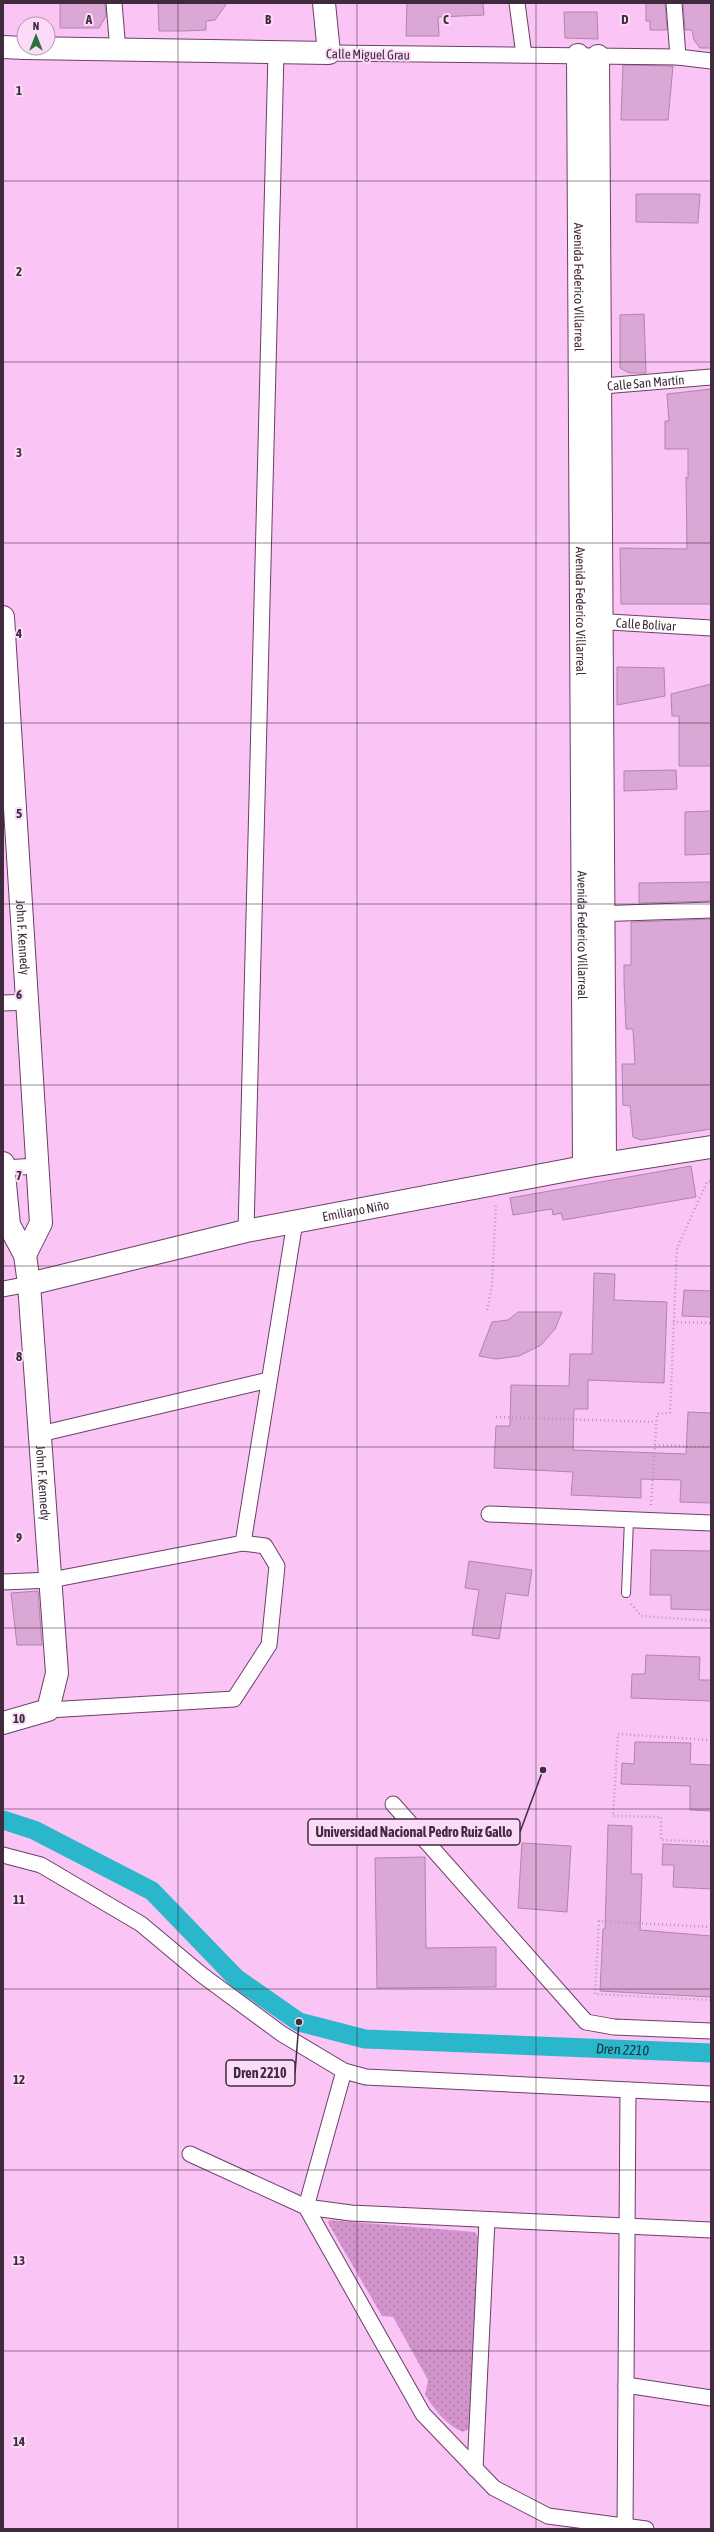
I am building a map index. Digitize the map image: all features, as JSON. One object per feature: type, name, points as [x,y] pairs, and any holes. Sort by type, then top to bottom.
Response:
[{"type":"street","points":[[114,3],[118,51]]},
{"type":"street","points":[[324,3],[329,53]]},
{"type":"street","points":[[517,3],[524,56]]},
{"type":"street","points":[[674,3],[678,57]]},
{"type":"street","name":"Calle Miguel Grau","points":[[3,47],[16,48]]},
{"type":"street","name":"Calle Miguel Grau","points":[[56,49],[118,51],[678,57],[711,61]]},
{"type":"street","points":[[246,1231],[276,53]]},
{"type":"street","name":"Avenida Federico Villarreal","points":[[584,1167],[593,914],[588,56]]},
{"type":"street","name":"Calle San Martín","points":[[590,387],[711,377]]},
{"type":"street","name":"John F. Kennedy","points":[[3,617],[29,1002],[41,1223],[25,1255]]},
{"type":"street","name":"Calle Bolivar","points":[[592,621],[711,628]]},
{"type":"street","points":[[593,914],[711,910]]},
{"type":"street","name":"Avenida Federico Villarreal","points":[[593,914],[605,1163]]},
{"type":"street","points":[[3,1003],[29,1002]]},
{"type":"street","name":"Emiliano Niño","points":[[3,1289],[246,1231],[605,1163],[711,1147]]},
{"type":"street","name":"John F. Kennedy","points":[[3,1163],[9,1225],[25,1255],[29,1284],[57,1673],[48,1710]]},
{"type":"street","points":[[3,1168],[38,1166]]},
{"type":"street","points":[[243,1543],[295,1222]]},
{"type":"street","points":[[40,1434],[269,1380]]},
{"type":"street","points":[[489,1514],[711,1523]]},
{"type":"street","points":[[3,1582],[51,1580],[243,1543],[265,1546],[277,1566],[269,1645],[234,1699],[48,1710],[3,1723]]},
{"type":"street","points":[[393,1804],[586,2022],[614,2027],[711,2031]]},
{"type":"street","points":[[3,1855],[41,1865],[141,1924],[202,1975],[282,2034],[344,2071],[366,2077],[711,2094]]},
{"type":"street","points":[[344,2071],[306,2207],[423,2414],[494,2488],[548,2516],[625,2528],[646,2529]]},
{"type":"street","points":[[625,2528],[628,2090]]},
{"type":"street","points":[[190,2154],[306,2207],[351,2213],[711,2230]]},
{"type":"street","points":[[475,2468],[487,2220]]},
{"type":"street","points":[[626,2385],[711,2398]]},
{"type":"lane","points":[[626,1593],[629,1520]]},
{"type":"path","points":[[650,1521],[657,1414],[670,1413],[677,1248],[708,1182],[711,1181]]},
{"type":"path","points":[[487,1310],[492,1286],[496,1204]]},
{"type":"path","points":[[673,1322],[711,1323]]},
{"type":"path","points":[[496,1417],[656,1422]]},
{"type":"path","points":[[655,1444],[711,1447]]},
{"type":"path","points":[[626,1593],[633,1609],[642,1616],[711,1620]]},
{"type":"path","points":[[711,1740],[618,1734],[613,1816],[661,1817],[660,1840],[711,1842]]},
{"type":"path","points":[[711,1927],[599,1921],[595,1994],[711,2000]]},
{"type":"path","points":[[410,2230],[404,2230],[408,2239],[422,2250],[436,2271],[445,2280],[458,2285],[472,2287]]},
{"type":"path","points":[[423,2231],[437,2232]]},
{"type":"path","points":[[418,2309],[419,2303],[415,2298],[412,2287],[412,2273],[429,2232]]},
{"type":"path","points":[[419,2303],[424,2300],[429,2302],[432,2306],[432,2311]]},
{"type":"path","points":[[384,2309],[395,2311],[418,2309],[424,2315],[429,2314],[432,2311],[471,2312]]},
{"type":"path","points":[[395,2311],[432,2379],[428,2394]]},
{"type":"path","points":[[429,2314],[442,2339],[442,2350],[436,2366],[429,2374]]},
{"type":"path","points":[[429,2374],[444,2368],[468,2372]]},
{"type":"shaded area","points":[[329,2220],[475,2232],[478,2238],[469,2429],[463,2432],[452,2426],[441,2416],[425,2395],[428,2380],[393,2317],[382,2316],[328,2223]]},
{"type":"building","points":[[60,3],[105,3],[106,16],[99,28],[60,28]]},
{"type":"building","points":[[158,3],[227,3],[215,20],[206,21],[206,30],[159,31]]},
{"type":"building","points":[[407,3],[483,3],[484,15],[438,17],[439,36],[406,36]]},
{"type":"building","points":[[646,3],[665,3],[667,30],[650,30],[650,21],[646,21]]},
{"type":"building","points":[[683,3],[711,3],[711,48],[700,48],[694,40],[692,30],[685,30]]},
{"type":"building","points":[[564,12],[597,12],[598,39],[565,38]]},
{"type":"building","points":[[623,65],[673,66],[668,120],[621,120]]},
{"type":"building","points":[[636,194],[700,194],[698,223],[636,222]]},
{"type":"building","points":[[644,314],[646,373],[629,373],[620,368],[620,315]]},
{"type":"building","points":[[711,389],[711,604],[621,604],[620,548],[687,549],[686,477],[688,478],[688,449],[665,449],[665,421],[669,421],[667,394]]},
{"type":"building","points":[[617,667],[664,668],[665,696],[617,705]]},
{"type":"building","points":[[711,684],[711,766],[679,766],[679,716],[672,716],[671,694]]},
{"type":"building","points":[[676,770],[677,789],[624,791],[624,771]]},
{"type":"building","points":[[711,811],[711,854],[685,855],[685,812]]},
{"type":"building","points":[[711,882],[711,901],[639,903],[639,883]]},
{"type":"building","points":[[711,919],[711,1129],[641,1140],[633,1137],[630,1106],[623,1105],[622,1064],[635,1064],[633,1029],[626,1029],[624,982],[624,965],[631,965],[631,922]]},
{"type":"building","points":[[691,1166],[696,1197],[563,1220],[561,1213],[553,1215],[552,1209],[513,1215],[510,1198]]},
{"type":"building","points":[[594,1273],[615,1274],[614,1300],[667,1302],[664,1383],[588,1380],[588,1409],[574,1409],[573,1450],[686,1454],[688,1412],[711,1413],[711,1503],[680,1502],[681,1480],[641,1479],[641,1498],[571,1495],[573,1472],[494,1468],[496,1426],[510,1426],[511,1385],[569,1386],[570,1354],[592,1354]]},
{"type":"building","points":[[684,1290],[711,1291],[711,1317],[682,1316]]},
{"type":"building","points":[[518,1312],[562,1312],[555,1329],[541,1345],[519,1356],[496,1359],[479,1356],[492,1322],[508,1320]]},
{"type":"building","points":[[651,1550],[711,1551],[711,1610],[671,1609],[671,1595],[650,1595]]},
{"type":"building","points":[[469,1561],[532,1570],[528,1596],[506,1593],[499,1639],[472,1635],[479,1590],[465,1588]]},
{"type":"building","points":[[38,1591],[42,1645],[17,1645],[11,1593]]},
{"type":"building","points":[[646,1655],[700,1657],[699,1680],[711,1680],[711,1701],[631,1698],[632,1674],[645,1674]]},
{"type":"building","points":[[635,1742],[691,1743],[690,1764],[711,1765],[711,1811],[690,1810],[690,1786],[621,1784],[622,1763],[634,1764]]},
{"type":"building","points":[[608,1825],[632,1826],[631,1874],[642,1874],[640,1930],[711,1936],[711,1997],[600,1991],[603,1929],[605,1929]]},
{"type":"building","points":[[522,1843],[571,1846],[567,1912],[518,1908]]},
{"type":"building","points":[[663,1844],[711,1846],[711,1889],[673,1887],[674,1865],[662,1865]]},
{"type":"building","points":[[425,1857],[426,1948],[496,1947],[496,1987],[377,1988],[375,1858]]},
{"type":"waterway","name":"Dren 2210","points":[[3,1820],[34,1830],[152,1891],[236,1978],[299,2022],[365,2039],[711,2053]]},
{"type":"place","name":"Universidad Nacional Pedro Ruiz Gallo","points":[[543,1770]]},
{"type":"place","name":"Dren 2210","points":[[299,2022]]}]
